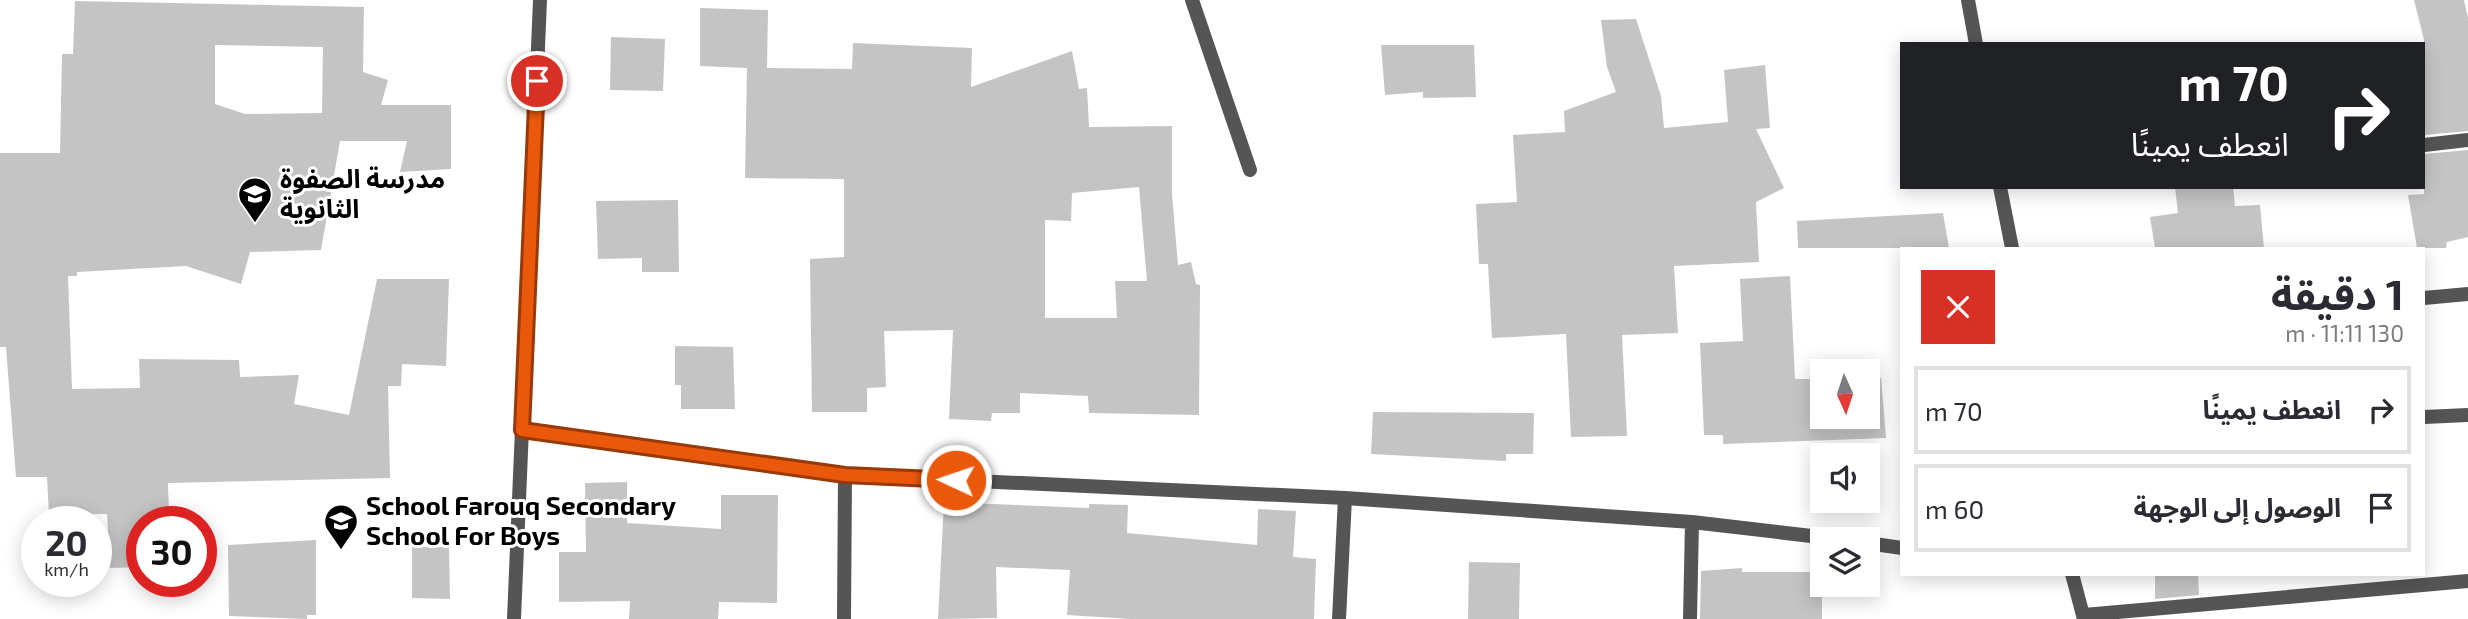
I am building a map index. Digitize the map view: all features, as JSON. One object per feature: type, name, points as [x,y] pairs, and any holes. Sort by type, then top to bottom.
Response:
[{"type":"street","points":[[514,619],[540,0]]},
{"type":"street","points":[[1192,0],[1250,170]]},
{"type":"street","points":[[1968,0],[1976,42]]},
{"type":"street","points":[[2425,145],[2468,140]]},
{"type":"street","points":[[2000,189],[2012,247]]},
{"type":"street","points":[[2425,298],[2468,294]]},
{"type":"street","points":[[2425,417],[2468,415]]},
{"type":"street","points":[[522,430],[845,475],[1345,498],[1692,522],[1810,536]]},
{"type":"street","points":[[844,619],[845,475]]},
{"type":"street","points":[[1339,619],[1345,498]]},
{"type":"street","points":[[1690,619],[1692,522]]},
{"type":"street","points":[[1880,544],[1900,548]]},
{"type":"street","points":[[2073,576],[2084,617],[2468,581]]},
{"type":"building","points":[[2414,0],[2464,0],[2468,18],[2468,131],[2425,135],[2424,40]]},
{"type":"building","points":[[75,1],[364,7],[363,72],[388,80],[381,105],[451,105],[451,169],[400,172],[407,141],[340,141],[321,250],[250,252],[241,284],[186,266],[77,272],[77,276],[68,276],[72,389],[140,388],[139,359],[239,360],[240,377],[299,375],[294,404],[349,415],[377,279],[449,279],[446,366],[402,364],[401,386],[388,386],[390,478],[168,483],[169,506],[126,506],[126,568],[112,568],[112,506],[49,506],[47,477],[16,477],[6,347],[0,347],[0,153],[60,153],[62,54],[73,54]],"holes":[[[215,45],[323,47],[322,113],[245,114],[215,104]]]},
{"type":"building","points":[[700,8],[768,10],[767,68],[852,69],[853,43],[972,48],[971,87],[1072,51],[1079,89],[1087,88],[1089,127],[1172,126],[1172,194],[1178,265],[1191,262],[1196,284],[1200,285],[1199,415],[1089,413],[1088,396],[1020,393],[1020,413],[992,413],[991,421],[949,419],[953,330],[884,331],[886,387],[867,388],[867,412],[812,412],[810,259],[844,257],[844,179],[745,178],[747,68],[700,66]],"holes":[[[1139,187],[1147,281],[1115,281],[1117,318],[1045,318],[1045,220],[1071,221],[1072,193]]]},
{"type":"building","points":[[1636,19],[1661,96],[1664,128],[1728,122],[1724,70],[1765,65],[1770,128],[1756,129],[1784,188],[1756,202],[1759,262],[1674,266],[1678,333],[1622,335],[1627,436],[1571,437],[1566,334],[1492,338],[1488,264],[1479,264],[1476,204],[1517,202],[1513,135],[1565,132],[1564,111],[1616,92],[1607,67],[1601,20]]},
{"type":"building","points":[[611,37],[665,39],[663,91],[610,90]]},
{"type":"building","points":[[1381,45],[1474,45],[1476,97],[1423,98],[1423,92],[1385,95]]},
{"type":"building","points":[[2468,150],[2468,237],[2447,242],[2446,248],[2417,247],[2408,195],[2424,194],[2425,154]]},
{"type":"building","points":[[2175,189],[2233,189],[2235,206],[2260,205],[2264,247],[2155,247],[2150,217],[2178,213]]},
{"type":"building","points":[[678,200],[679,272],[642,272],[642,258],[598,259],[596,201]]},
{"type":"building","points":[[1943,213],[1949,247],[1798,248],[1797,221]]},
{"type":"building","points":[[1790,276],[1795,379],[1810,379],[1810,429],[1880,429],[1881,378],[1886,438],[1723,444],[1723,435],[1704,435],[1700,343],[1743,341],[1740,279]]},
{"type":"building","points":[[675,346],[733,347],[735,409],[681,409],[681,385],[675,385]]},
{"type":"building","points":[[1373,412],[1534,413],[1533,454],[1506,454],[1506,461],[1371,454]]},
{"type":"building","points":[[627,482],[627,523],[721,529],[721,495],[778,495],[777,603],[719,602],[718,619],[629,619],[630,601],[559,602],[559,552],[586,552],[585,483]]},
{"type":"building","points":[[944,502],[1089,508],[1089,504],[1128,505],[1127,533],[1257,545],[1258,509],[1296,511],[1293,557],[1316,559],[1314,619],[1131,619],[1067,615],[1070,570],[996,567],[997,618],[938,619]]},
{"type":"building","points":[[316,540],[316,615],[307,615],[307,619],[229,616],[228,545]]},
{"type":"building","points":[[412,547],[449,547],[450,599],[412,598]]},
{"type":"building","points":[[1469,562],[1520,563],[1519,619],[1468,619]]},
{"type":"building","points":[[1742,568],[1742,572],[1810,572],[1810,597],[1822,597],[1822,619],[1700,619],[1701,571]]},
{"type":"building","points":[[2155,576],[2198,576],[2199,595],[2155,599]]},
{"type":"place","name":"مدرسة الصفوة الثانوية","points":[[255,224]]},
{"type":"place","name":"School Farouq Secondary School For Boys","points":[[341,551]]},
{"type":"route","points":[[537,81],[522,430],[845,475],[956,480]]}]
